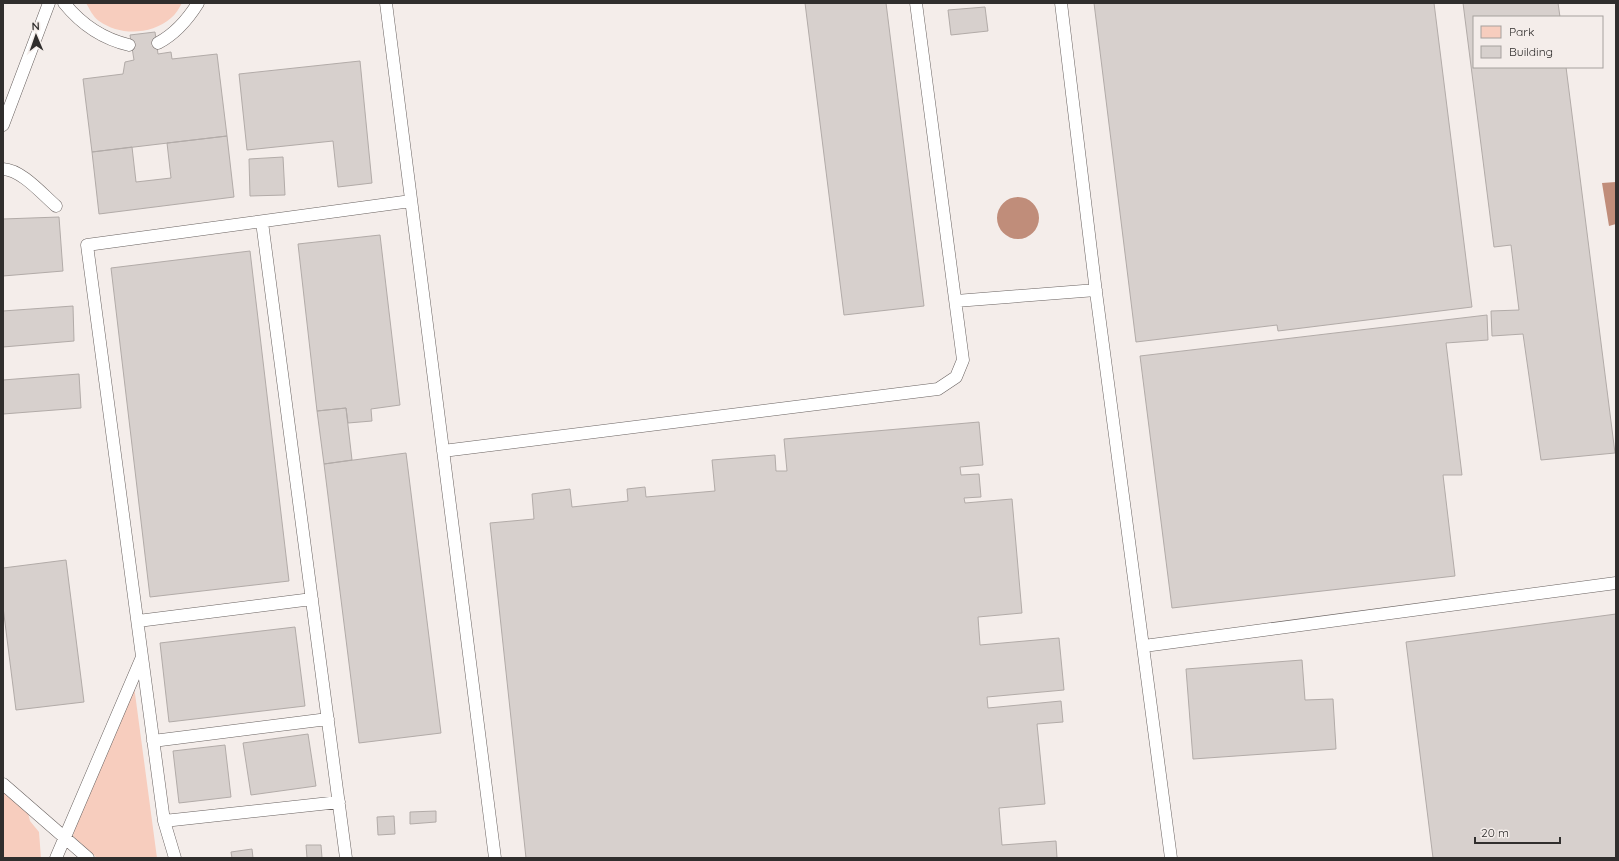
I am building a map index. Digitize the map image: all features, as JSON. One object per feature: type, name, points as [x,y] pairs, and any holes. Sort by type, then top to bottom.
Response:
[{"type":"lane","points":[[3,125],[49,3]]},
{"type":"lane","points":[[64,3],[86,26],[115,42],[129,45]]},
{"type":"lane","points":[[158,43],[178,29],[198,3]]},
{"type":"lane","points":[[386,3],[495,858]]},
{"type":"lane","points":[[443,451],[938,388],[956,377],[963,360],[916,3]]},
{"type":"lane","points":[[1061,3],[1096,290],[1171,858]]},
{"type":"lane","points":[[3,169],[15,171],[56,206]]},
{"type":"lane","points":[[175,858],[164,821],[87,245],[411,201]]},
{"type":"lane","points":[[262,222],[346,858]]},
{"type":"lane","points":[[956,301],[1096,290]]},
{"type":"lane","points":[[1144,646],[1616,583]]},
{"type":"lane","points":[[138,620],[312,599]]},
{"type":"lane","points":[[56,858],[64,836],[142,656]]},
{"type":"lane","points":[[154,741],[328,718]]},
{"type":"lane","points":[[3,784],[88,858]]},
{"type":"lane","points":[[164,821],[339,802]]},
{"type":"green space","points":[[86,3],[182,3],[174,15],[163,24],[154,28],[135,32],[107,26],[95,17]]},
{"type":"green space","points":[[134,686],[157,858],[97,858],[73,836],[74,831]]},
{"type":"green space","points":[[3,792],[28,813],[30,821],[39,832],[41,858],[3,858]]},
{"type":"shaded area","points":[[1616,182],[1616,224],[1609,226],[1602,183]]},
{"type":"shaded area","points":[[1014,197],[1022,197],[1030,200],[1036,206],[1039,218],[1036,230],[1030,236],[1022,239],[1014,239],[1006,236],[1000,230],[997,222],[997,214],[1000,206],[1006,200]]},
{"type":"building","points":[[805,3],[886,3],[924,306],[844,315]]},
{"type":"building","points":[[1094,3],[1434,3],[1472,307],[1278,331],[1277,325],[1136,342]]},
{"type":"building","points":[[1463,3],[1558,3],[1560,16],[1473,16],[1473,68],[1566,68],[1615,453],[1541,460],[1523,334],[1492,336],[1491,311],[1519,310],[1511,245],[1494,247]]},
{"type":"building","points":[[985,7],[988,31],[951,35],[948,10]]},
{"type":"building","points":[[155,32],[158,54],[171,52],[172,59],[217,54],[227,136],[92,152],[83,79],[123,74],[125,62],[134,60],[130,35]]},
{"type":"building","points":[[360,61],[372,183],[338,187],[333,141],[247,150],[239,74]]},
{"type":"building","points":[[227,136],[234,197],[99,214],[92,152],[132,147],[136,182],[171,178],[167,143]]},
{"type":"building","points":[[283,157],[285,195],[250,196],[249,159]]},
{"type":"building","points":[[59,217],[63,271],[3,276],[3,219]]},
{"type":"building","points":[[380,235],[400,405],[371,409],[372,421],[348,423],[346,408],[317,411],[298,244]]},
{"type":"building","points":[[250,251],[289,581],[150,597],[111,268]]},
{"type":"building","points":[[73,306],[74,341],[3,347],[3,311]]},
{"type":"building","points":[[1487,315],[1488,340],[1446,343],[1462,475],[1443,475],[1455,576],[1172,608],[1140,356]]},
{"type":"building","points":[[79,374],[81,408],[3,414],[3,380]]},
{"type":"building","points":[[346,408],[352,460],[324,464],[317,411]]},
{"type":"building","points":[[979,422],[983,465],[960,467],[961,475],[979,474],[981,497],[964,498],[965,503],[1012,499],[1022,613],[978,617],[980,645],[1059,638],[1064,690],[987,697],[988,708],[1061,701],[1063,722],[1037,724],[1045,804],[999,808],[1002,845],[1056,841],[1057,858],[526,858],[490,523],[534,519],[532,494],[570,489],[572,507],[628,501],[627,489],[645,487],[646,497],[715,491],[712,460],[775,455],[776,471],[787,471],[784,439]]},
{"type":"building","points":[[406,453],[441,733],[359,743],[324,464]]},
{"type":"building","points":[[66,560],[84,702],[16,710],[3,607],[3,568]]},
{"type":"building","points":[[1616,614],[1616,858],[1433,858],[1406,642]]},
{"type":"building","points":[[295,627],[305,706],[169,722],[160,643]]},
{"type":"building","points":[[1302,660],[1305,700],[1333,699],[1336,749],[1193,759],[1186,669]]},
{"type":"building","points":[[308,734],[316,786],[251,795],[243,743]]},
{"type":"building","points":[[225,745],[231,797],[179,803],[173,751]]},
{"type":"building","points":[[436,811],[436,822],[410,824],[410,812]]},
{"type":"building","points":[[394,816],[395,834],[378,835],[377,817]]},
{"type":"building","points":[[306,845],[321,845],[322,858],[307,858]]},
{"type":"building","points":[[252,849],[253,858],[232,858],[231,852]]}]
